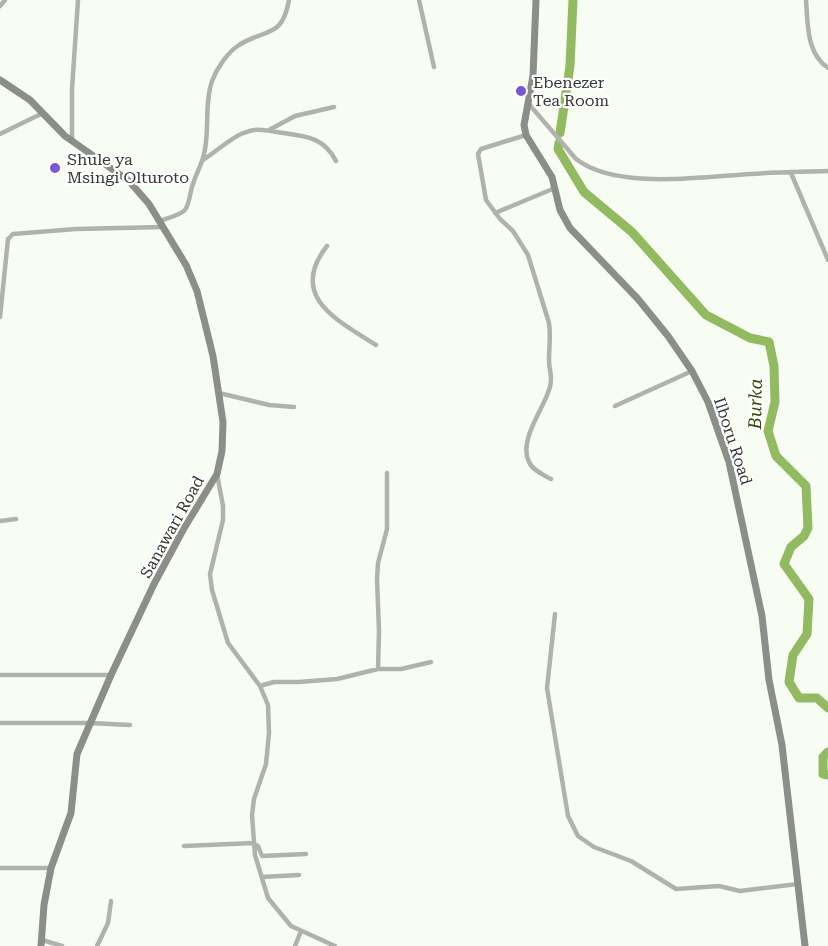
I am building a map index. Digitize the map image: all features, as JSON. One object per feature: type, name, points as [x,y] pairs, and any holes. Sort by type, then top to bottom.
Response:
[{"type":"street","points":[[0,6],[5,0]]},
{"type":"street","points":[[72,141],[72,89],[78,0]]},
{"type":"street","points":[[0,317],[8,239],[13,234],[162,224],[185,209],[204,155],[209,99],[214,77],[230,51],[246,41],[269,33],[284,21],[289,0]]},
{"type":"street","points":[[419,0],[434,67]]},
{"type":"street","points":[[536,0],[533,76],[524,125],[526,135],[479,150],[486,200],[513,231],[528,255],[549,323],[549,361],[552,376],[547,395],[528,438],[527,451],[532,466],[551,479]]},
{"type":"street","points":[[806,0],[812,47],[820,63],[828,68]]},
{"type":"street","name":"Sanawari Road","points":[[0,80],[23,94],[72,141],[113,169],[135,188],[145,198],[162,224],[186,265],[197,291],[213,356],[223,422],[223,439],[217,474],[183,530],[111,675],[76,754],[71,813],[51,868],[44,905],[42,943]]},
{"type":"street","points":[[528,103],[576,159],[603,173],[633,178],[688,178],[828,171]]},
{"type":"street","points":[[269,130],[295,116],[334,107]]},
{"type":"street","points":[[0,134],[43,113]]},
{"type":"street","points":[[201,162],[238,135],[259,128],[311,138],[329,149],[336,161]]},
{"type":"street","name":"Ilboru Road","points":[[526,135],[549,171],[564,219],[573,232],[633,294],[668,336],[692,371],[708,402],[729,462],[762,616],[769,680],[782,745],[806,946]]},
{"type":"street","points":[[791,173],[828,260]]},
{"type":"street","points":[[495,213],[555,189]]},
{"type":"street","points":[[327,246],[318,257],[315,269],[313,284],[318,298],[330,316],[376,345]]},
{"type":"street","points":[[615,406],[692,371]]},
{"type":"street","points":[[219,393],[268,405],[294,407]]},
{"type":"street","points":[[378,669],[380,631],[377,579],[378,563],[387,529],[387,473]]},
{"type":"street","points":[[217,474],[223,506],[223,520],[210,574],[212,590],[228,643],[260,686],[268,705],[269,733],[266,764],[254,799],[252,815],[255,855],[268,898],[291,926],[335,946]]},
{"type":"street","points":[[0,521],[16,519]]},
{"type":"street","points":[[555,614],[547,688],[568,816],[578,836],[594,847],[631,861],[676,889],[719,886],[740,891],[799,884]]},
{"type":"street","points":[[260,686],[274,682],[337,679],[378,669],[401,669],[430,662]]},
{"type":"street","points":[[0,675],[111,675]]},
{"type":"street","points":[[0,723],[130,725]]},
{"type":"street","points":[[184,846],[254,843],[258,846],[262,856],[306,854]]},
{"type":"street","points":[[0,868],[51,868]]},
{"type":"street","points":[[262,877],[299,874]]},
{"type":"street","points":[[97,946],[108,923],[111,901]]},
{"type":"street","points":[[295,946],[301,931]]},
{"type":"street","points":[[42,943],[62,946]]},
{"type":"waterway","points":[[560,133],[570,66],[573,0]]},
{"type":"waterway","name":"Burka","points":[[559,143],[558,149],[584,192],[632,232],[706,315],[750,338],[769,342],[774,366],[775,402],[768,431],[776,456],[806,486],[808,528],[804,536],[791,547],[784,564],[809,599],[807,634],[793,655],[789,682],[799,698],[817,698],[828,708]]},
{"type":"waterway","name":"Burka","points":[[828,752],[823,757],[823,774],[828,775]]},
{"type":"place","name":"Ebenezer Tea Room","points":[[521,91]]},
{"type":"place","name":"Shule ya Msingi Olturoto","points":[[55,168]]}]
